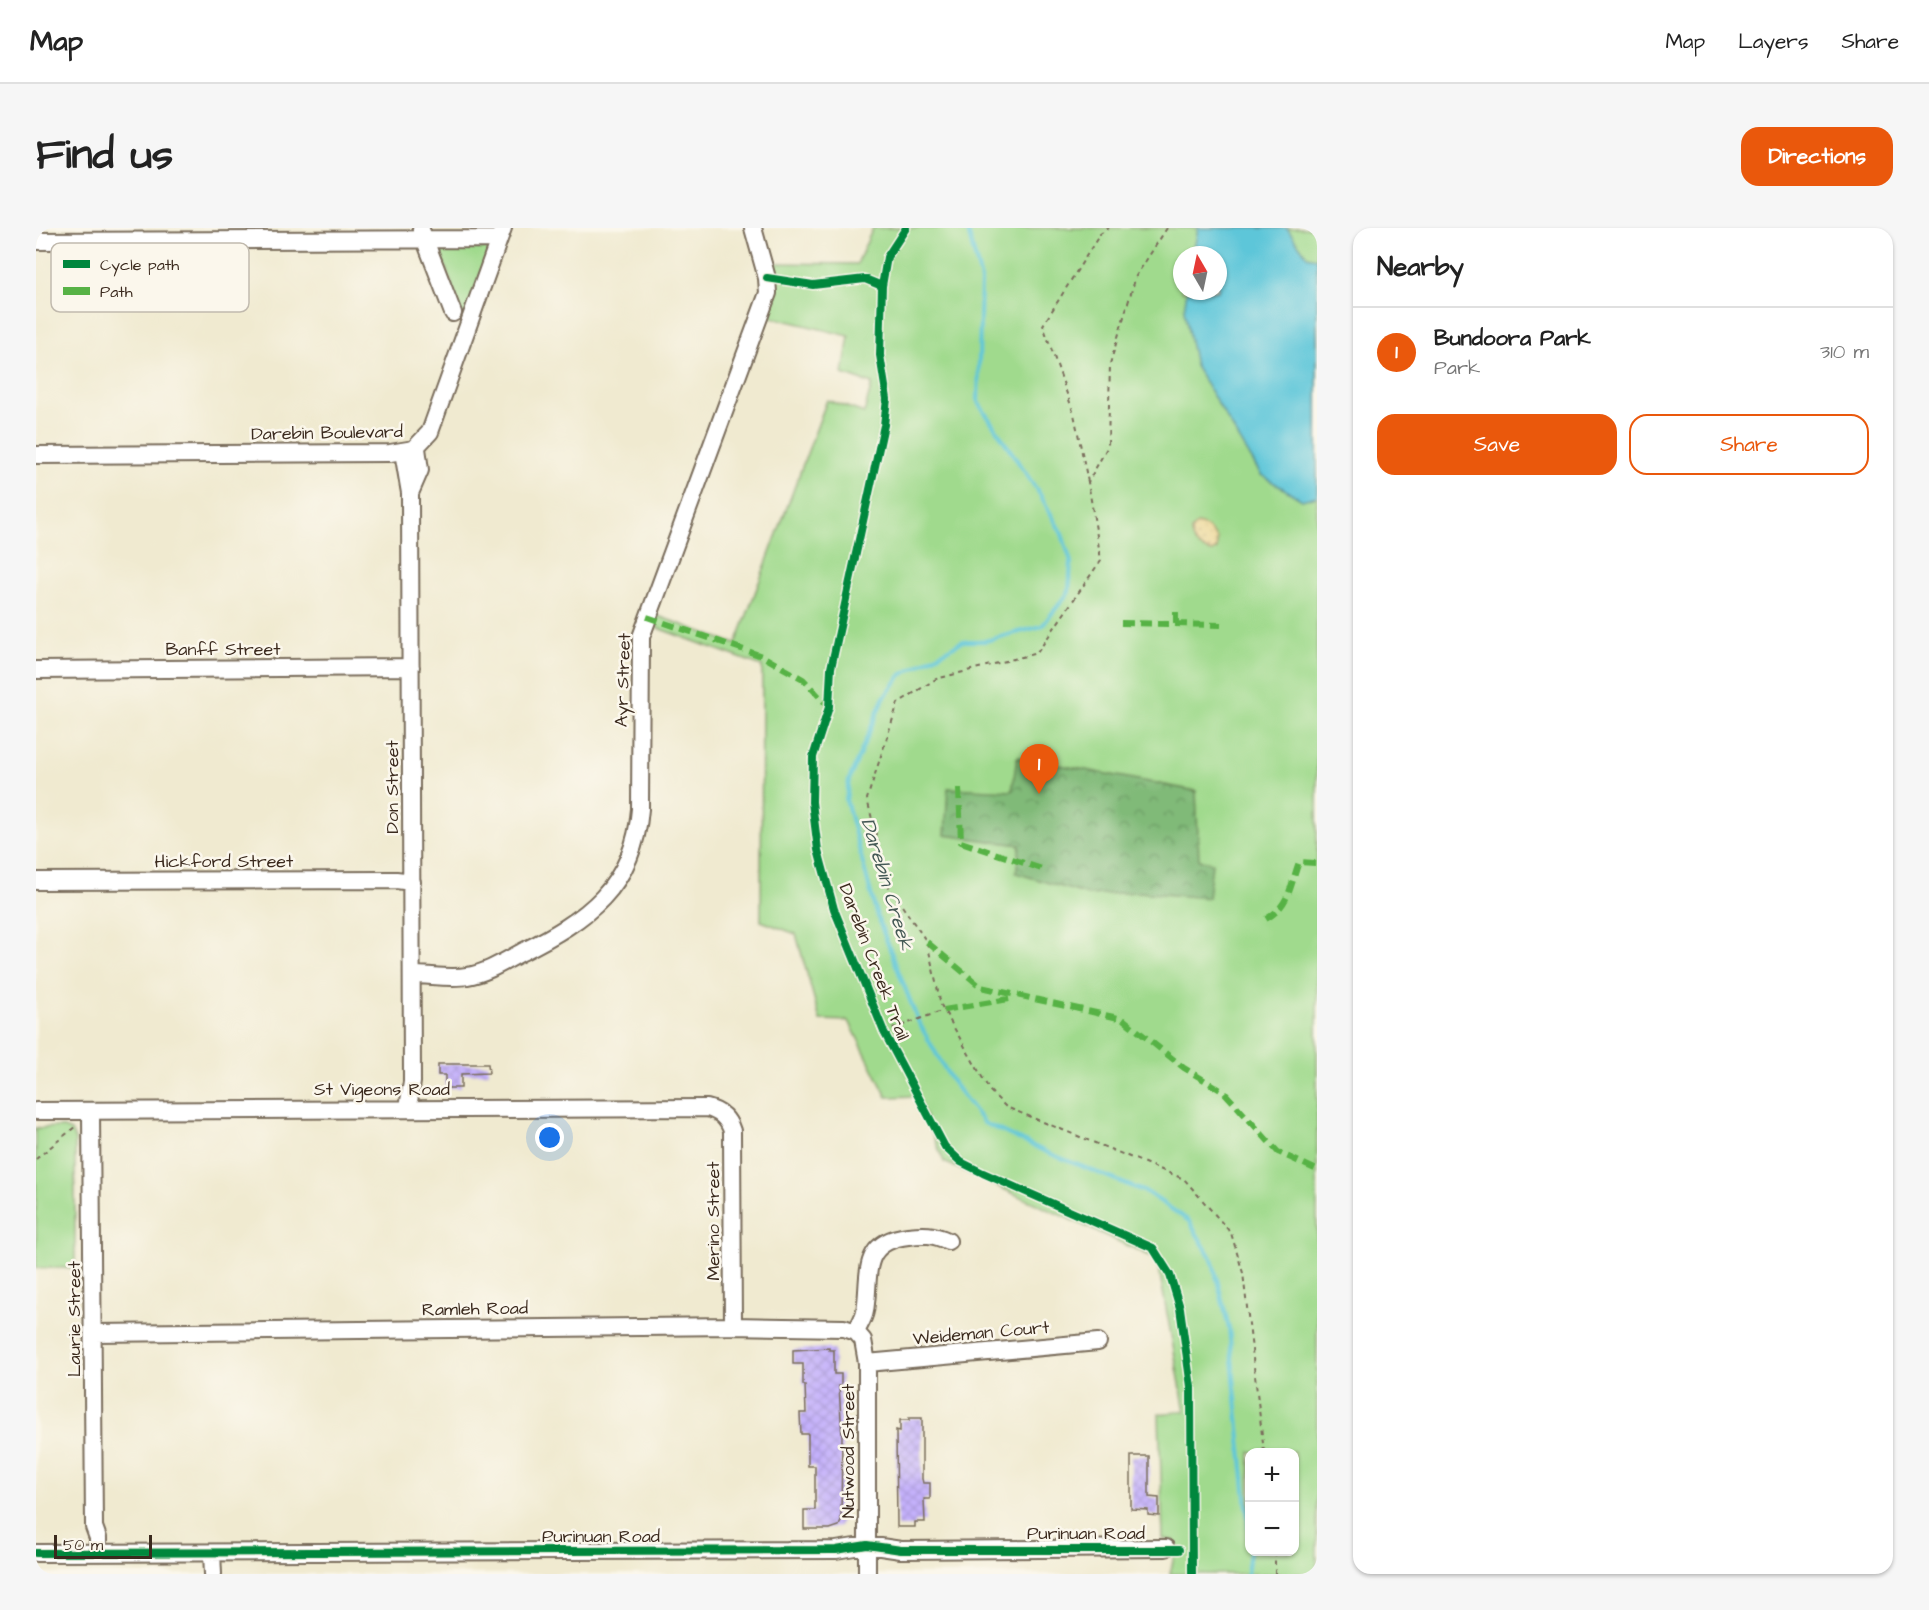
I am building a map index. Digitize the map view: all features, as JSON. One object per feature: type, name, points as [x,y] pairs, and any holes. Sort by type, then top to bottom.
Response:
[{"type":"street","name":"Ayr Street","points":[[412,975],[469,976],[536,946],[581,920],[605,898],[625,868],[639,830],[641,637],[768,293],[767,278],[753,228]]},
{"type":"street","points":[[36,241],[501,233]]},
{"type":"street","name":"Darebin Boulevard","points":[[36,455],[410,450],[430,432],[501,233]]},
{"type":"street","points":[[423,234],[453,313]]},
{"type":"street","name":"Don Street","points":[[410,450],[420,470],[410,493],[412,1082],[417,1095],[413,1108]]},
{"type":"street","name":"Banff Street","points":[[36,670],[411,667]]},
{"type":"street","name":"Hickford Street","points":[[36,880],[412,882]]},
{"type":"street","name":"St Vigeons Road","points":[[36,1111],[707,1108],[725,1117]]},
{"type":"street","name":"Laurie Street","points":[[91,1111],[94,1527],[98,1538],[94,1553]]},
{"type":"street","name":"Merino Street","points":[[725,1117],[732,1131],[733,1326]]},
{"type":"street","points":[[856,1332],[865,1313],[867,1267],[875,1251],[895,1238],[931,1233],[948,1241]]},
{"type":"street","name":"Ramleh Road","points":[[94,1333],[733,1326],[844,1328],[856,1332]]},
{"type":"street","name":"Nutwood Street","points":[[856,1332],[863,1340],[867,1364],[867,1574]]},
{"type":"street","name":"Weideman Court","points":[[867,1364],[1098,1342]]},
{"type":"street","name":"Purinuan Road","points":[[36,1553],[1166,1548]]},
{"type":"street","points":[[213,1574],[217,1553]]},
{"type":"street","points":[[217,1553],[220,1574]]},
{"type":"path","points":[[1109,228],[1100,234],[1043,325],[1074,414],[1101,560],[1037,653],[936,679],[898,703],[867,799],[889,887],[927,942],[944,1010],[990,1091],[1006,1107],[1184,1179],[1231,1233],[1243,1273],[1264,1448]]},
{"type":"path","points":[[1088,482],[1108,446],[1110,364],[1136,276],[1167,228]]},
{"type":"path","points":[[884,1032],[944,1010]]},
{"type":"path","points":[[36,1159],[78,1124]]},
{"type":"path","points":[[1275,1556],[1275,1574]]},
{"type":"green space","points":[[873,228],[1317,228],[1317,1574],[1170,1574],[1174,1556],[1174,1540],[1163,1539],[1159,1414],[1185,1411],[1157,1259],[944,1162],[917,1096],[887,1097],[849,1021],[820,1020],[796,934],[761,921],[762,666],[652,626],[655,615],[736,644],[827,400],[864,413],[872,384],[843,374],[849,336],[767,316],[768,263],[857,264]]},
{"type":"green space","points":[[439,248],[490,248],[464,320]]},
{"type":"green space","points":[[1017,757],[1196,791],[1199,860],[1212,863],[1208,898],[1138,892],[1088,895],[1016,873],[1020,845],[945,835],[948,788],[1012,791]]},
{"type":"green space","points":[[61,1127],[71,1131],[75,1140],[75,1268],[36,1268],[36,1128]]},
{"type":"sand","points":[[1197,524],[1207,527],[1217,538],[1217,549],[1212,552],[1208,551],[1194,542],[1191,530]]},
{"type":"water","points":[[1198,228],[1287,228],[1307,256],[1317,258],[1317,496],[1302,500],[1261,475],[1195,366],[1184,310],[1186,300],[1227,300],[1227,246],[1195,246]]},
{"type":"building","points":[[438,1064],[488,1064],[489,1073],[461,1074],[461,1088],[445,1088],[445,1075],[438,1075]]},
{"type":"building","points":[[829,1348],[829,1350],[834,1350],[834,1374],[841,1374],[841,1386],[839,1386],[842,1436],[841,1521],[839,1526],[830,1529],[804,1529],[804,1510],[815,1510],[815,1466],[808,1466],[808,1434],[801,1434],[800,1413],[806,1413],[803,1364],[793,1364],[793,1350]]},
{"type":"building","points":[[909,1418],[922,1418],[922,1479],[923,1483],[930,1483],[930,1499],[924,1499],[925,1522],[915,1522],[915,1527],[897,1527],[896,1430],[900,1431],[900,1420],[909,1420]]},
{"type":"building","points":[[1131,1456],[1149,1456],[1149,1497],[1159,1498],[1159,1516],[1148,1515],[1148,1510],[1131,1509]]},
{"type":"waterway","name":"Darebin Creek","points":[[967,228],[981,279],[978,402],[1041,496],[1062,534],[1071,562],[1069,592],[1042,626],[985,641],[963,641],[901,675],[883,699],[849,780],[846,800],[877,916],[918,1021],[951,1080],[984,1123],[1046,1152],[1148,1193],[1189,1221],[1212,1259],[1229,1328],[1246,1502]]},
{"type":"waterway","name":"Darebin Creek","points":[[1247,1574],[1249,1556]]},
{"type":"marked path","points":[[1176,609],[1176,624]]},
{"type":"marked path","points":[[647,617],[762,656],[803,679],[829,707]]},
{"type":"marked path","points":[[1121,623],[1221,625]]},
{"type":"marked path","points":[[959,788],[961,842],[1045,870]]},
{"type":"marked path","points":[[1266,919],[1274,914],[1285,901],[1299,862],[1317,863]]},
{"type":"marked path","points":[[927,942],[981,987],[1123,1019],[1184,1068],[1224,1092],[1278,1152],[1317,1170]]},
{"type":"marked path","points":[[944,1010],[1015,998]]},
{"type":"cycle path","name":"Darebin Creek Trail","points":[[906,228],[887,257],[882,286],[880,355],[887,399],[884,425],[831,668],[829,707],[813,757],[812,802],[818,850],[834,909],[884,1032],[945,1147],[961,1162],[983,1173],[1153,1248],[1170,1275],[1180,1308],[1191,1387],[1192,1574]]},
{"type":"cycle path","points":[[767,278],[813,285],[865,279],[882,286]]},
{"type":"cycle path","points":[[36,1553],[836,1550],[867,1545],[901,1550],[1179,1550]]},
{"type":"place","name":"Bundoora Park","points":[[1039,794]]}]
